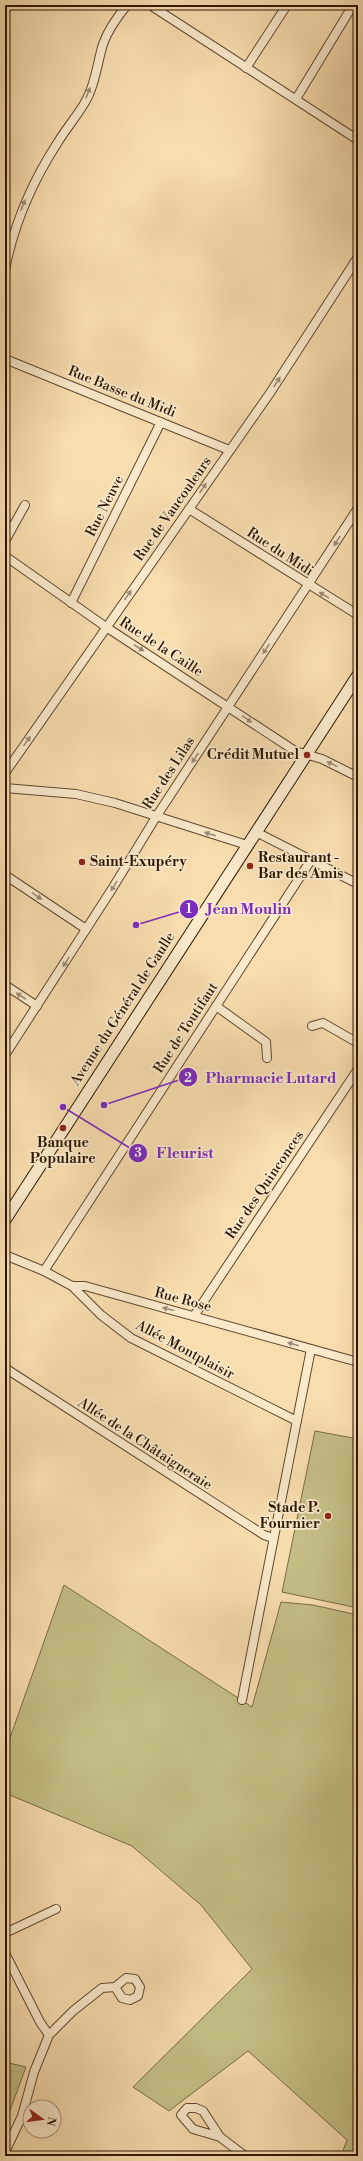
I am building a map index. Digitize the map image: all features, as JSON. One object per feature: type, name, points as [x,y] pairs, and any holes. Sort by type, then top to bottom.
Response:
[{"type":"main road","name":"Avenue du Général de Gaulle","points":[[5,1220],[358,675]]},
{"type":"street","points":[[5,270],[15,227],[30,187],[84,104],[94,78],[104,42],[116,18],[127,5]]},
{"type":"street","points":[[150,5],[358,140]]},
{"type":"street","points":[[246,68],[287,5]]},
{"type":"street","points":[[296,100],[353,5]]},
{"type":"street","name":"Rue de Vaucouleurs","points":[[5,773],[270,392],[358,257]]},
{"type":"street","name":"Rue Basse du Midi","points":[[5,359],[229,450]]},
{"type":"street","name":"Rue Neuve","points":[[71,603],[161,422]]},
{"type":"street","points":[[5,541],[25,504]]},
{"type":"street","name":"Rue des Lilas","points":[[5,1056],[156,817],[358,508]]},
{"type":"street","name":"Rue du Midi","points":[[189,509],[308,586],[358,615]]},
{"type":"street","name":"Rue de la Caille","points":[[5,556],[106,627],[295,751],[325,761],[358,777]]},
{"type":"street","points":[[5,788],[76,794],[115,803],[247,845]]},
{"type":"street","points":[[256,832],[358,884]]},
{"type":"street","name":"Rue de Toutifaut","points":[[44,1271],[311,860]]},
{"type":"street","points":[[5,875],[86,929]]},
{"type":"street","points":[[5,985],[37,1006]]},
{"type":"street","points":[[216,1006],[266,1042],[267,1058]]},
{"type":"street","points":[[312,1026],[323,1023],[358,1043]]},
{"type":"street","name":"Rue des Quinconces","points":[[194,1316],[358,1068]]},
{"type":"street","name":"Rue Rose","points":[[5,1255],[44,1271],[72,1286],[84,1286],[358,1362]]},
{"type":"street","name":"Allée Montplaisir","points":[[72,1286],[101,1315],[131,1338],[254,1401],[297,1420]]},
{"type":"street","points":[[242,1700],[311,1349]]},
{"type":"street","name":"Allée de la Châtaigneraie","points":[[5,1368],[250,1527],[273,1538]]},
{"type":"street","points":[[5,1933],[56,1909]]},
{"type":"street","points":[[5,1953],[40,2022],[50,2035]]},
{"type":"street","points":[[5,2152],[22,2116],[34,2072],[50,2035],[73,2011],[102,1988],[115,1987]]},
{"type":"street","points":[[220,2136],[193,2129],[181,2115],[187,2108],[196,2108],[203,2111],[220,2136],[245,2156]]},
{"type":"shaded area","name":"Stade P. Fournier","points":[[315,1431],[358,1439],[358,1608],[282,1592]]},
{"type":"shaded area","points":[[64,1585],[252,1707],[281,1602],[313,1605],[358,1615],[358,2156],[341,2156],[347,2140],[248,2051],[169,2111],[133,2087],[252,1969],[201,1905],[132,1846],[5,1793],[5,1752]]},
{"type":"shaded area","points":[[5,2062],[26,2067],[5,2124]]},
{"type":"place","name":"Crédit Mutuel","points":[[307,755]]},
{"type":"place","name":"Saint-Exupéry","points":[[82,862]]},
{"type":"place","name":"Restaurant - Bar des Amis","points":[[250,866]]},
{"type":"place","name":"Jean Moulin","points":[[136,925]]},
{"type":"place","name":"Pharmacie Lutard","points":[[104,1105]]},
{"type":"place","name":"Fleurist","points":[[63,1107]]},
{"type":"place","name":"Banque Populaire","points":[[63,1128]]},
{"type":"place","name":"Stade P. Fournier","points":[[328,1516]]}]
